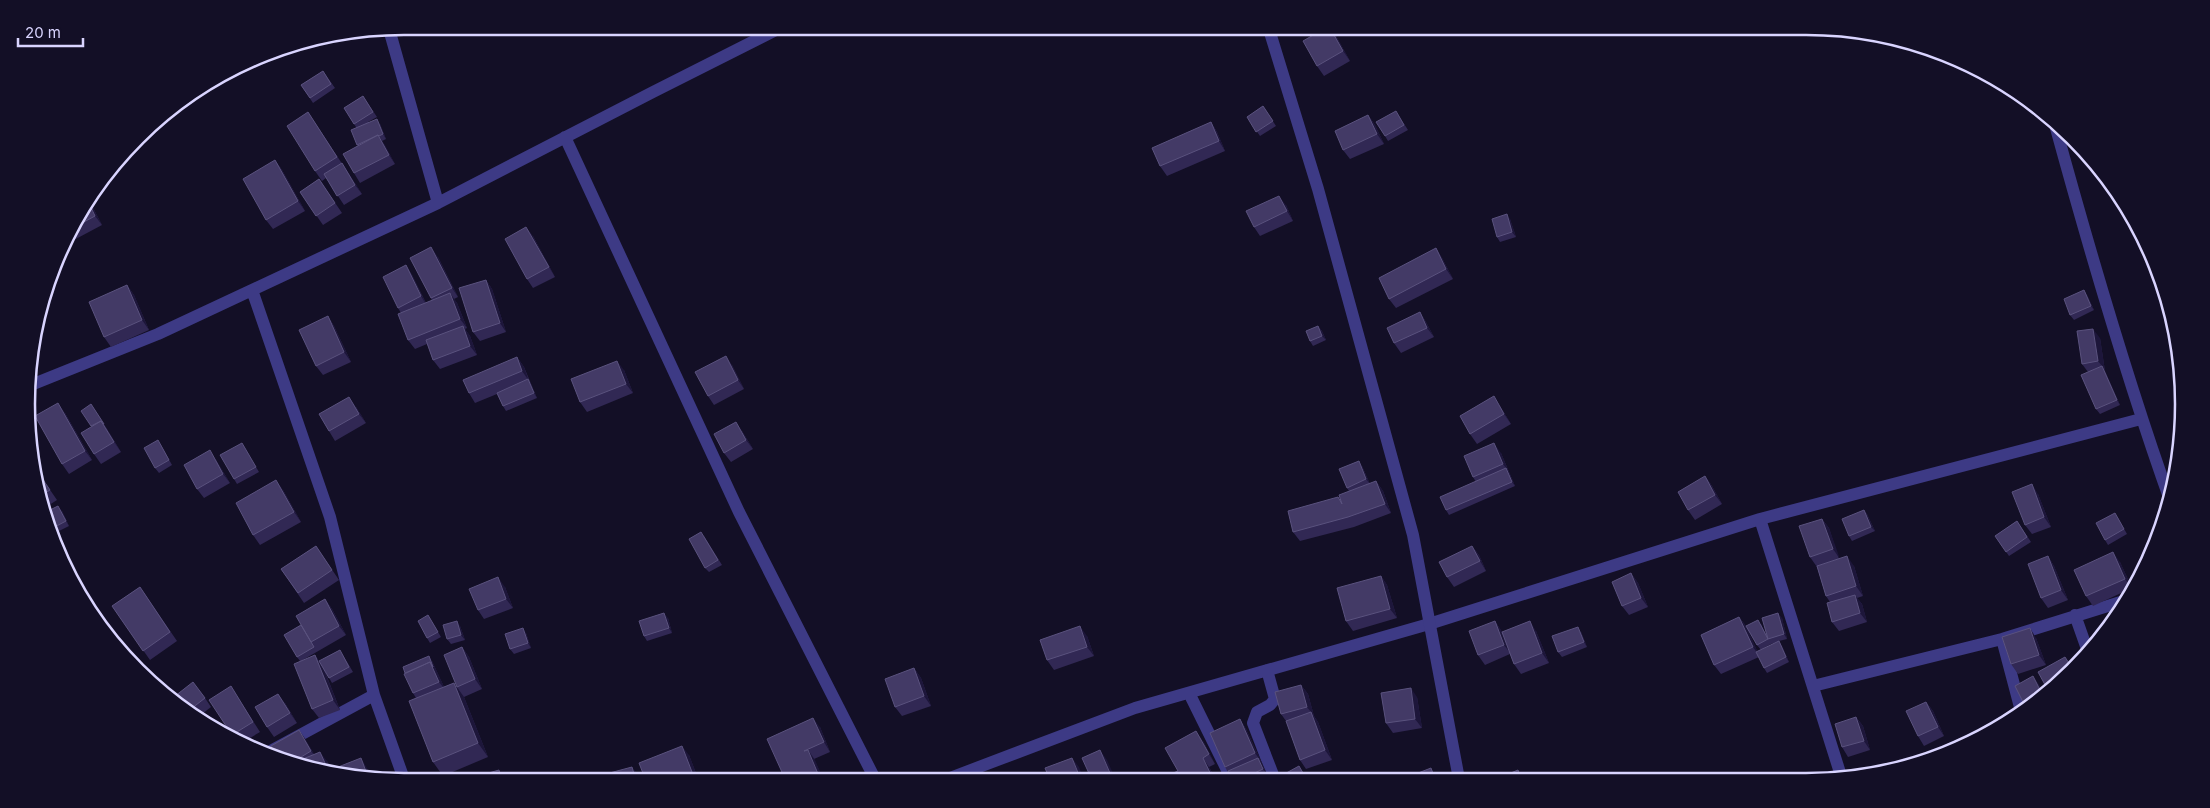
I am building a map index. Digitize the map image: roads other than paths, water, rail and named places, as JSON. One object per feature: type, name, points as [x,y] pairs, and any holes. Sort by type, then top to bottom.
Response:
[{"type":"street","points":[[36,383],[158,334],[438,203],[766,35]]},
{"type":"street","points":[[1271,35],[1318,189],[1413,535],[1458,773]]},
{"type":"street","points":[[390,36],[438,203]]},
{"type":"street","points":[[2058,135],[2078,211],[2141,419],[2165,488]]},
{"type":"street","points":[[565,137],[739,512],[872,773]]},
{"type":"street","points":[[252,290],[330,517],[374,695],[402,773]]},
{"type":"street","points":[[978,773],[1135,708],[1429,624],[1760,520],[2141,419]]},
{"type":"street","points":[[1760,520],[1840,771]]},
{"type":"street","points":[[1813,686],[2002,639],[2117,603]]},
{"type":"street","points":[[2075,615],[2085,644]]},
{"type":"street","points":[[2002,639],[2019,705]]},
{"type":"street","points":[[1267,670],[1275,699],[1270,705],[1257,712],[1253,723],[1272,773]]},
{"type":"street","points":[[1188,693],[1228,773]]},
{"type":"street","points":[[274,749],[374,695]]}]
